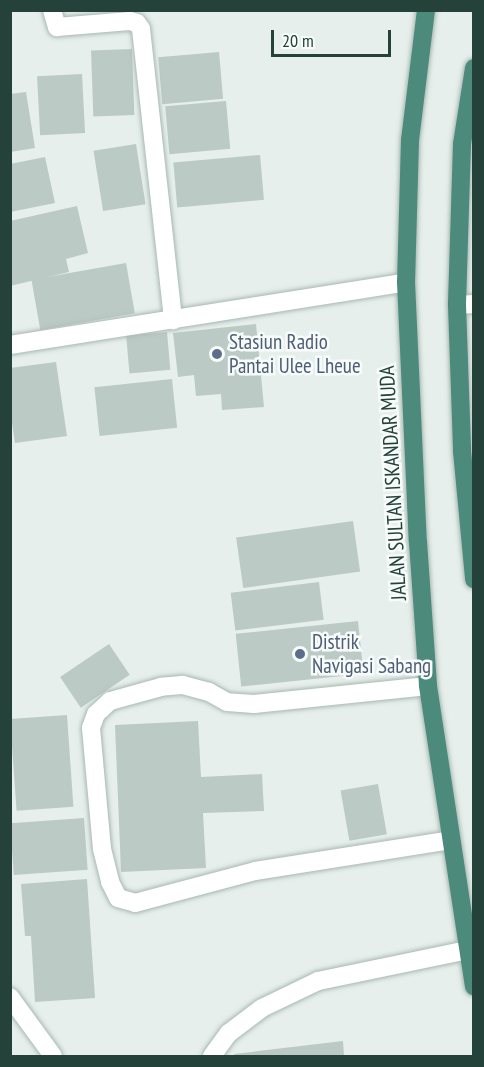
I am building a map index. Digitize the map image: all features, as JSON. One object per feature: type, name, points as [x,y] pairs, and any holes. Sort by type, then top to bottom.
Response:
[{"type":"highway","name":"JALAN SULTAN ISKANDAR MUDA","points":[[426,10],[410,140],[406,282],[418,542],[428,686],[474,987]]},
{"type":"highway","points":[[474,68],[462,144],[468,450],[474,579]]},
{"type":"street","points":[[52,10],[57,27],[130,21],[137,23],[141,29],[173,320]]},
{"type":"street","points":[[10,345],[406,282]]},
{"type":"street","points":[[428,686],[254,704],[227,702],[208,693],[182,686],[161,687],[110,701],[96,714],[91,728],[102,849],[110,882],[118,898],[135,903],[255,871],[451,840]]},
{"type":"street","points":[[212,1056],[229,1033],[262,1008],[318,981],[468,950]]},
{"type":"street","points":[[10,998],[53,1056]]},
{"type":"building","points":[[132,49],[134,115],[93,116],[91,50]]},
{"type":"building","points":[[219,52],[223,99],[162,104],[158,57]]},
{"type":"building","points":[[82,74],[85,133],[40,135],[37,76]]},
{"type":"building","points":[[26,92],[35,148],[10,152],[10,94]]},
{"type":"building","points":[[226,101],[230,149],[169,154],[165,106]]},
{"type":"building","points":[[136,144],[146,204],[103,211],[94,151]]},
{"type":"building","points":[[260,155],[264,200],[177,207],[173,163]]},
{"type":"building","points":[[45,157],[55,203],[10,212],[10,164]]},
{"type":"building","points":[[77,206],[88,253],[66,259],[69,272],[10,286],[10,221]]},
{"type":"building","points":[[126,263],[135,313],[40,330],[31,280]]},
{"type":"building","name":"Stasiun Radio Pantai Ulee Lheue","points":[[256,324],[264,407],[222,410],[221,394],[196,396],[194,375],[178,377],[173,333]]},
{"type":"building","points":[[167,332],[170,370],[129,373],[126,336]]},
{"type":"building","points":[[56,362],[67,436],[15,443],[10,409],[10,368]]},
{"type":"building","points":[[172,379],[177,428],[100,436],[94,387]]},
{"type":"building","points":[[353,521],[360,572],[243,588],[236,537]]},
{"type":"building","points":[[319,582],[324,620],[235,631],[231,593]]},
{"type":"building","name":"Distrik Navigasi Sabang","points":[[358,621],[364,674],[241,687],[236,634]]},
{"type":"building","points":[[109,644],[130,675],[81,708],[60,677]]},
{"type":"building","points":[[67,715],[73,807],[17,811],[10,719]]},
{"type":"building","points":[[198,721],[201,777],[262,774],[264,811],[203,813],[206,868],[121,872],[115,725]]},
{"type":"building","points":[[378,784],[387,834],[349,841],[341,791]]},
{"type":"building","points":[[84,818],[88,870],[14,875],[10,823]]},
{"type":"building","points":[[87,879],[95,998],[35,1002],[31,936],[25,936],[21,884]]},
{"type":"building","points":[[343,1041],[344,1056],[234,1056],[234,1054]]},
{"type":"place","name":"Stasiun Radio Pantai Ulee Lheue","points":[[217,354]]},
{"type":"place","name":"Distrik Navigasi Sabang","points":[[300,654]]}]
